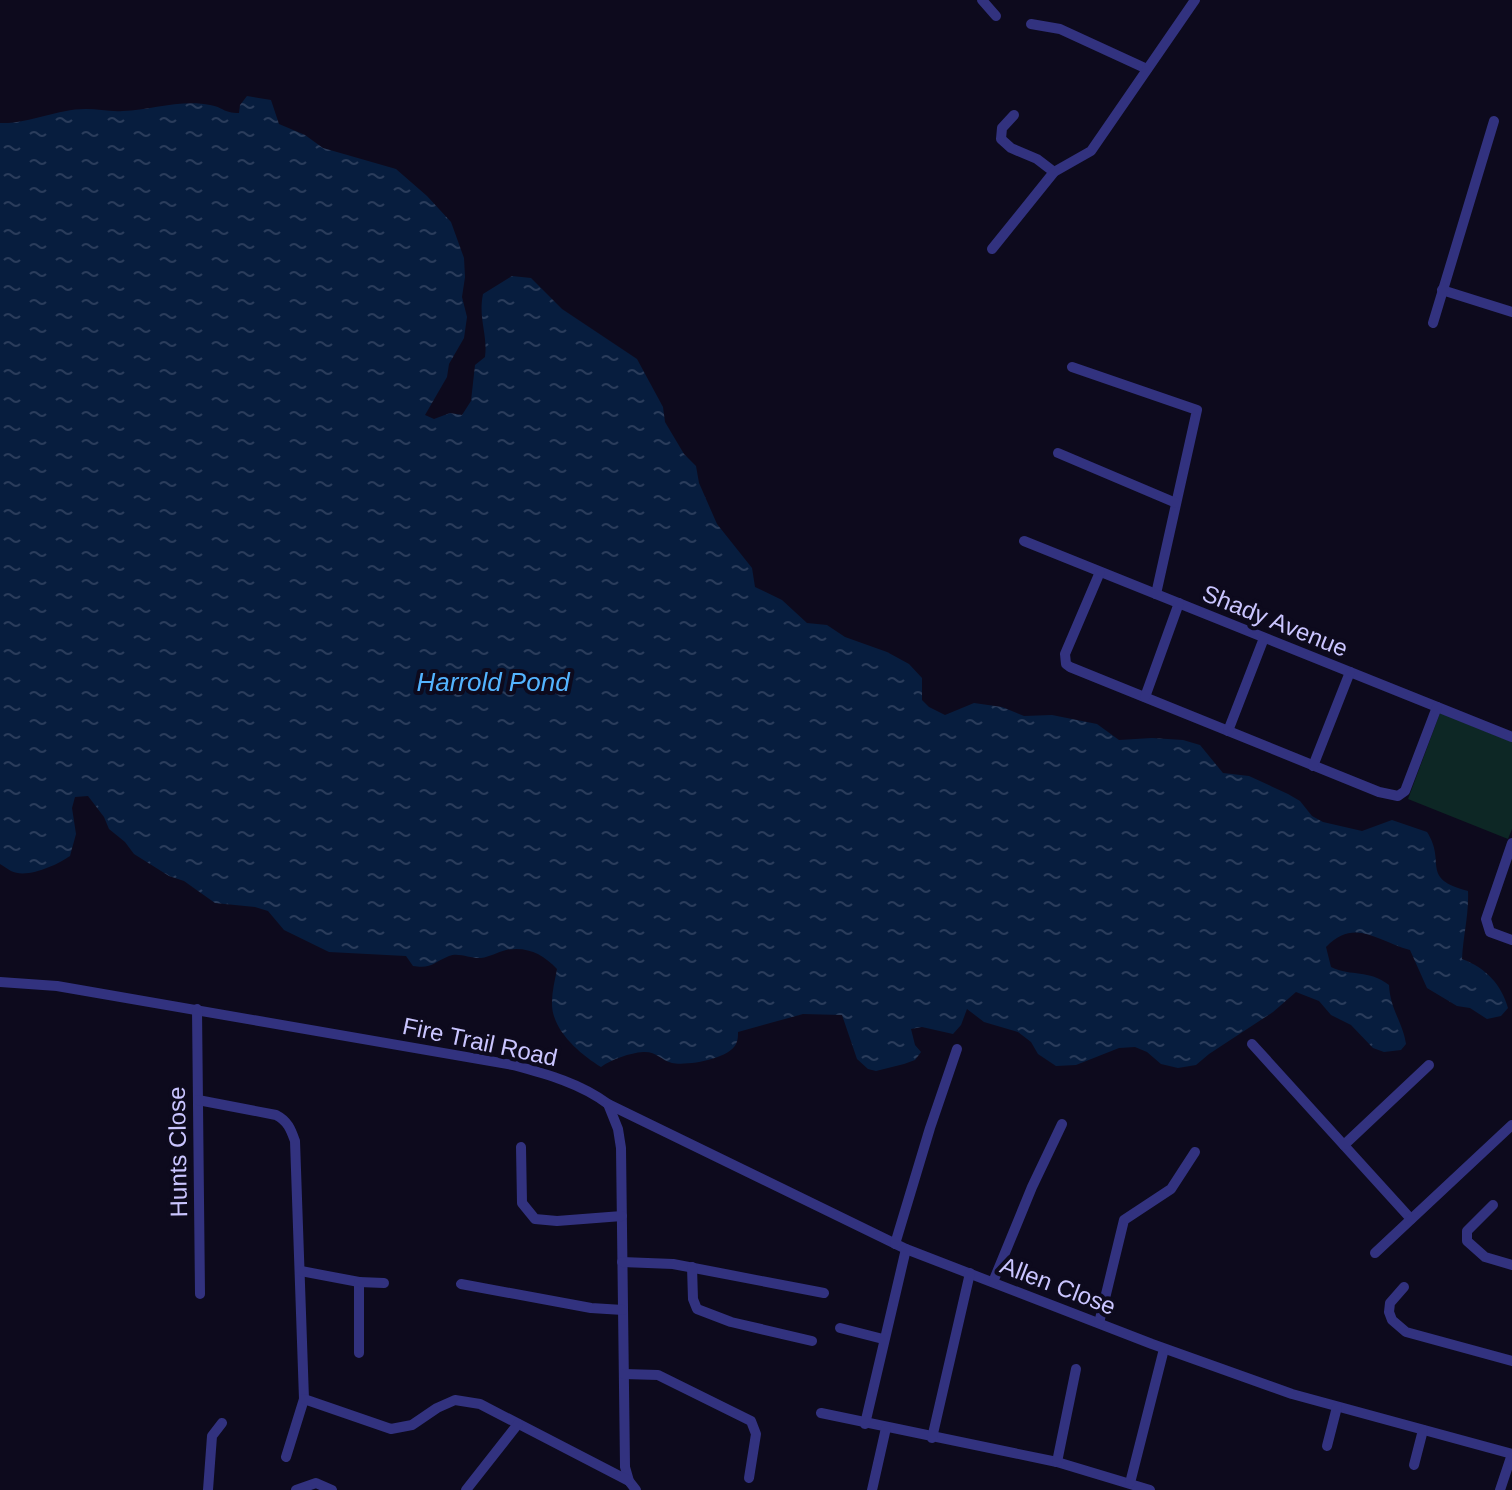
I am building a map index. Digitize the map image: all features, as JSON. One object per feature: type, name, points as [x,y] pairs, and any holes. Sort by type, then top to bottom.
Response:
[{"type":"street","points":[[982,0],[996,16]]},
{"type":"street","points":[[992,249],[1054,172],[1091,151],[1195,0]]},
{"type":"street","points":[[1031,24],[1060,29],[1147,69]]},
{"type":"street","points":[[1014,115],[1002,128],[1001,139],[1054,172]]},
{"type":"street","points":[[1433,323],[1494,121]]},
{"type":"street","points":[[1442,290],[1512,312]]},
{"type":"street","points":[[1072,367],[1197,410],[1156,594]]},
{"type":"street","points":[[1058,453],[1176,503]]},
{"type":"street","name":"Shady Avenue","points":[[1024,541],[1512,737]]},
{"type":"street","points":[[1100,572],[1065,654],[1066,664],[1313,766],[1379,792],[1401,795],[1437,707]]},
{"type":"street","points":[[1145,697],[1179,603]]},
{"type":"street","points":[[1228,731],[1264,638]]},
{"type":"street","points":[[1313,766],[1350,672]]},
{"type":"street","points":[[1512,843],[1488,909],[1486,924],[1490,932],[1512,940]]},
{"type":"street","name":"Fire Trail Road","points":[[0,982],[57,986],[513,1065],[560,1079],[594,1094],[608,1104]]},
{"type":"street","name":"Hunts Close","points":[[197,1009],[200,1294]]},
{"type":"street","points":[[1252,1044],[1411,1219]]},
{"type":"street","points":[[865,1424],[900,1246],[930,1128],[957,1049]]},
{"type":"street","points":[[1344,1145],[1429,1065]]},
{"type":"street","points":[[198,1100],[276,1115],[284,1119],[295,1141],[304,1399],[286,1457]]},
{"type":"street","points":[[608,1104],[618,1129],[621,1148],[625,1467],[632,1486]]},
{"type":"street","name":"Allen Close","points":[[608,1104],[900,1246],[1164,1349],[1277,1389],[1512,1454]]},
{"type":"street","points":[[993,1282],[1062,1124]]},
{"type":"street","points":[[1375,1253],[1512,1125]]},
{"type":"street","points":[[521,1147],[522,1203],[535,1219],[557,1221],[622,1216]]},
{"type":"street","points":[[1099,1323],[1124,1220],[1171,1189],[1195,1152]]},
{"type":"street","points":[[1493,1205],[1467,1231],[1467,1241],[1485,1257],[1512,1265]]},
{"type":"street","points":[[622,1262],[692,1267],[824,1293]]},
{"type":"street","points":[[692,1267],[693,1299],[697,1309],[731,1322],[812,1341]]},
{"type":"street","points":[[301,1271],[359,1282],[384,1283]]},
{"type":"street","points":[[932,1438],[970,1273]]},
{"type":"street","points":[[359,1282],[359,1353]]},
{"type":"street","points":[[461,1284],[591,1308],[623,1310]]},
{"type":"street","points":[[1404,1287],[1390,1303],[1389,1312],[1392,1320],[1406,1332],[1512,1361]]},
{"type":"street","points":[[840,1328],[883,1339]]},
{"type":"street","points":[[1130,1483],[1164,1349]]},
{"type":"street","points":[[1057,1462],[1076,1369]]},
{"type":"street","points":[[624,1374],[658,1375],[751,1421],[756,1434],[749,1478]]},
{"type":"street","points":[[304,1399],[391,1429],[412,1425],[455,1400],[480,1404],[632,1486]]},
{"type":"street","points":[[1327,1446],[1337,1407]]},
{"type":"street","points":[[821,1413],[1057,1462],[1148,1490]]},
{"type":"street","points":[[208,1490],[212,1436],[222,1423]]},
{"type":"street","points":[[466,1490],[469,1482],[518,1424]]},
{"type":"street","points":[[872,1490],[886,1428]]},
{"type":"street","points":[[1414,1465],[1423,1430]]},
{"type":"street","points":[[1500,1490],[1512,1454]]},
{"type":"street","points":[[296,1490],[316,1483],[332,1490]]},
{"type":"green space","points":[[1440,713],[1512,742],[1512,829],[1508,839],[1408,799]]},
{"type":"water","name":"Harrold Pond","points":[[247,96],[271,100],[279,124],[305,135],[323,148],[396,169],[451,222],[464,258],[462,297],[467,317],[464,338],[449,364],[447,377],[425,415],[434,419],[450,413],[462,415],[471,401],[475,365],[485,357],[483,294],[512,276],[531,278],[562,309],[637,359],[663,407],[665,422],[684,454],[696,466],[699,483],[717,524],[752,568],[755,587],[782,600],[807,623],[827,625],[845,637],[887,652],[909,664],[922,678],[922,700],[945,715],[974,703],[1002,707],[1024,716],[1052,715],[1097,724],[1119,740],[1183,740],[1200,745],[1223,773],[1249,776],[1288,794],[1323,822],[1362,831],[1392,820],[1427,832],[1439,875],[1453,886],[1468,891],[1462,959],[1491,978],[1508,1008],[1501,1016],[1487,1019],[1470,1008],[1457,1006],[1427,988],[1410,950],[1357,933],[1337,938],[1326,947],[1331,967],[1374,977],[1389,985],[1406,1044],[1401,1050],[1384,1052],[1373,1048],[1351,1025],[1331,1015],[1319,1001],[1296,992],[1273,1012],[1196,1065],[1178,1068],[1161,1064],[1135,1047],[1119,1048],[1076,1065],[1056,1066],[1038,1054],[1031,1042],[1018,1032],[984,1022],[967,1009],[961,1025],[953,1034],[922,1027],[911,1029],[915,1045],[921,1052],[915,1060],[876,1071],[868,1069],[857,1059],[842,1015],[803,1014],[738,1032],[732,1049],[707,1060],[672,1063],[643,1052],[621,1057],[601,1067],[568,1040],[556,1022],[552,1002],[557,969],[540,955],[514,949],[481,958],[453,955],[419,967],[413,966],[406,956],[329,952],[284,930],[268,911],[215,903],[184,881],[169,876],[134,854],[109,829],[88,796],[75,797],[72,808],[76,834],[70,856],[50,867],[25,873],[11,871],[0,864],[0,123],[64,111],[123,111],[189,103],[239,113],[240,105]]}]
